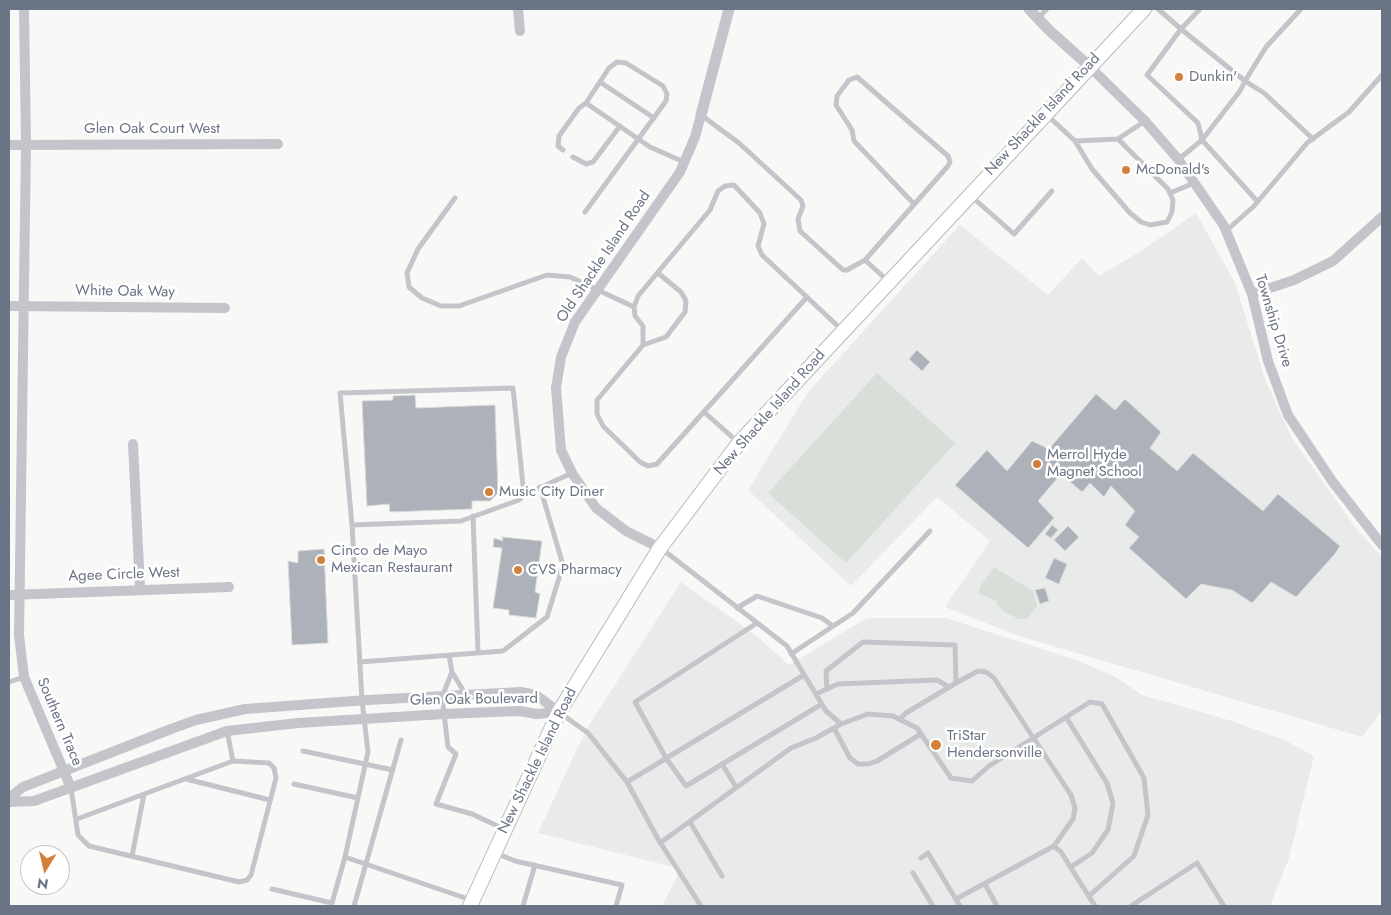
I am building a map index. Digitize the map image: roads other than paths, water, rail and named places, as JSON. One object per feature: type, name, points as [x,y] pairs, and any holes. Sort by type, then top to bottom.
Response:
[{"type":"main road","name":"New Shackle Island Road","points":[[470,903],[559,712],[660,548],[739,443],[969,194],[1144,9]]},
{"type":"street","name":"Southern Trace","points":[[24,9],[26,145],[19,635],[24,677],[71,788]]},
{"type":"street","points":[[518,9],[520,31]]},
{"type":"street","name":"Old Shackle Island Road","points":[[660,548],[626,531],[596,508],[572,473],[561,450],[556,388],[561,357],[575,322],[680,172],[695,137],[729,9]]},
{"type":"street","points":[[1029,9],[1089,66]]},
{"type":"street","name":"Township Drive","points":[[1089,66],[1145,121],[1178,160],[1226,231],[1252,294],[1268,361],[1288,415],[1332,481],[1382,545]]},
{"type":"street","name":"Glen Oak Court West","points":[[9,145],[278,144]]},
{"type":"street","points":[[1252,294],[1294,280],[1333,261],[1382,217]]},
{"type":"street","name":"White Oak Way","points":[[9,306],[225,308]]},
{"type":"street","points":[[133,444],[140,588]]},
{"type":"street","name":"Agee Circle West","points":[[9,594],[229,586]]},
{"type":"street","name":"Glen Oak Boulevard","points":[[9,800],[22,787],[196,720],[266,706],[521,692],[536,695],[559,712]]},
{"type":"street","name":"Glen Oak Boulevard","points":[[9,800],[34,802],[227,731],[298,723],[444,714],[520,711],[536,714],[559,712]]},
{"type":"lane","points":[[1038,18],[1048,9]]},
{"type":"lane","points":[[1158,9],[1245,81],[1264,93],[1312,139]]},
{"type":"lane","points":[[1200,9],[1181,29],[1146,74],[1198,123],[1202,140],[1258,201]]},
{"type":"lane","points":[[1178,160],[1202,140],[1240,91],[1266,47],[1301,9]]},
{"type":"lane","points":[[563,150],[558,146],[559,136],[579,108],[586,103],[609,68],[617,62],[626,63],[663,86],[667,94],[666,101],[585,212]]},
{"type":"lane","points":[[1226,231],[1258,201],[1312,139],[1350,112],[1382,75]]},
{"type":"lane","points":[[701,115],[739,143],[801,200],[803,206],[798,220],[800,231],[843,270],[847,270],[865,260],[948,166],[948,156],[861,80],[854,78],[837,96],[836,105],[852,130],[854,141],[914,204]]},
{"type":"lane","points":[[600,82],[654,118]]},
{"type":"lane","points":[[586,103],[650,147],[684,162]]},
{"type":"lane","points":[[1045,113],[1075,141],[1092,169],[1130,213],[1141,222],[1150,225],[1166,222],[1172,212],[1174,200],[1170,193],[1118,139]]},
{"type":"lane","points":[[1075,141],[1118,139],[1145,121]]},
{"type":"lane","points":[[573,157],[586,164],[593,162],[620,126]]},
{"type":"lane","points":[[1170,193],[1194,183]]},
{"type":"lane","points":[[643,345],[643,326],[635,316],[634,307],[638,296],[710,210],[718,192],[725,186],[734,185],[760,213],[764,224],[758,246],[762,254],[843,331]]},
{"type":"lane","points":[[969,194],[1014,234],[1052,191]]},
{"type":"lane","points":[[454,198],[418,249],[407,273],[409,287],[422,298],[441,306],[459,306],[547,275],[570,277],[634,307]]},
{"type":"lane","points":[[865,260],[888,281]]},
{"type":"lane","points":[[658,273],[681,292],[686,301],[685,312],[666,337],[643,345],[597,400],[597,414],[603,426],[640,462],[648,466],[657,464],[807,297]]},
{"type":"lane","points":[[272,889],[332,903],[345,857],[368,752],[366,720],[362,700],[352,524],[340,394],[513,388],[524,495]]},
{"type":"lane","points":[[704,412],[739,443]]},
{"type":"lane","points":[[352,524],[461,521],[519,500],[524,495],[572,473]]},
{"type":"lane","points":[[360,662],[503,651],[547,617],[563,565],[540,488]]},
{"type":"lane","points":[[473,516],[478,652]]},
{"type":"lane","points":[[792,654],[853,613],[930,531]]},
{"type":"lane","points":[[660,548],[787,646],[822,704],[841,724]]},
{"type":"lane","points":[[737,608],[757,596],[822,618],[834,626]]},
{"type":"lane","points":[[757,623],[636,702],[666,758],[686,786],[822,704]]},
{"type":"lane","points":[[827,689],[826,671],[863,642],[955,645],[956,683]]},
{"type":"lane","points":[[449,655],[452,672],[466,696]]},
{"type":"lane","points":[[900,719],[906,713],[956,683],[978,671],[986,672],[994,678],[1071,795],[1075,808],[1073,819],[1054,846],[956,899]]},
{"type":"lane","points":[[452,672],[442,697],[448,748],[456,754],[436,804],[472,814],[504,829]]},
{"type":"lane","points":[[627,782],[804,674]]},
{"type":"lane","points":[[9,682],[24,677]]},
{"type":"lane","points":[[816,694],[838,684],[937,680],[949,687]]},
{"type":"lane","points":[[660,843],[791,748],[841,724],[868,714],[893,716],[917,728],[951,778],[972,781],[989,766],[1090,702],[1102,704],[1144,778],[1148,815],[1134,856],[1088,896]]},
{"type":"lane","points":[[559,712],[588,732],[627,782],[660,843],[701,906]]},
{"type":"lane","points":[[1066,717],[1107,782],[1113,803],[1108,830],[1092,853],[1072,867]]},
{"type":"lane","points":[[834,728],[850,758],[858,764],[868,764],[877,760],[921,734]]},
{"type":"lane","points":[[227,731],[233,761]]},
{"type":"lane","points":[[354,906],[401,740]]},
{"type":"lane","points":[[303,750],[393,770]]},
{"type":"lane","points":[[71,788],[78,835],[89,846],[240,882],[248,880],[251,875],[276,778],[274,768],[269,763],[233,761],[77,819]]},
{"type":"lane","points":[[722,764],[736,787]]},
{"type":"lane","points":[[184,779],[270,800]]},
{"type":"lane","points":[[294,784],[358,798]]},
{"type":"lane","points":[[132,856],[144,794]]},
{"type":"lane","points":[[690,822],[722,876]]},
{"type":"lane","points":[[1054,846],[1072,867],[1088,896],[1096,906]]},
{"type":"lane","points":[[494,852],[515,861],[622,884],[616,906]]},
{"type":"lane","points":[[921,858],[928,854],[959,906]]},
{"type":"lane","points":[[345,857],[470,903]]},
{"type":"lane","points":[[1131,906],[1197,863],[1224,906]]},
{"type":"lane","points":[[523,906],[535,865]]},
{"type":"lane","points":[[913,873],[933,906]]},
{"type":"lane","points":[[984,884],[997,906]]},
{"type":"place","name":"Dunkin'","points":[[1179,77]]},
{"type":"place","name":"McDonald's","points":[[1126,170]]},
{"type":"place","name":"Merrol Hyde Magnet School","points":[[1037,464]]},
{"type":"place","name":"Music City Diner","points":[[489,492]]},
{"type":"place","name":"Cinco de Mayo Mexican Restaurant","points":[[321,560]]},
{"type":"place","name":"CVS Pharmacy","points":[[518,570]]},
{"type":"place","name":"TriStar Hendersonville","points":[[936,745]]}]
